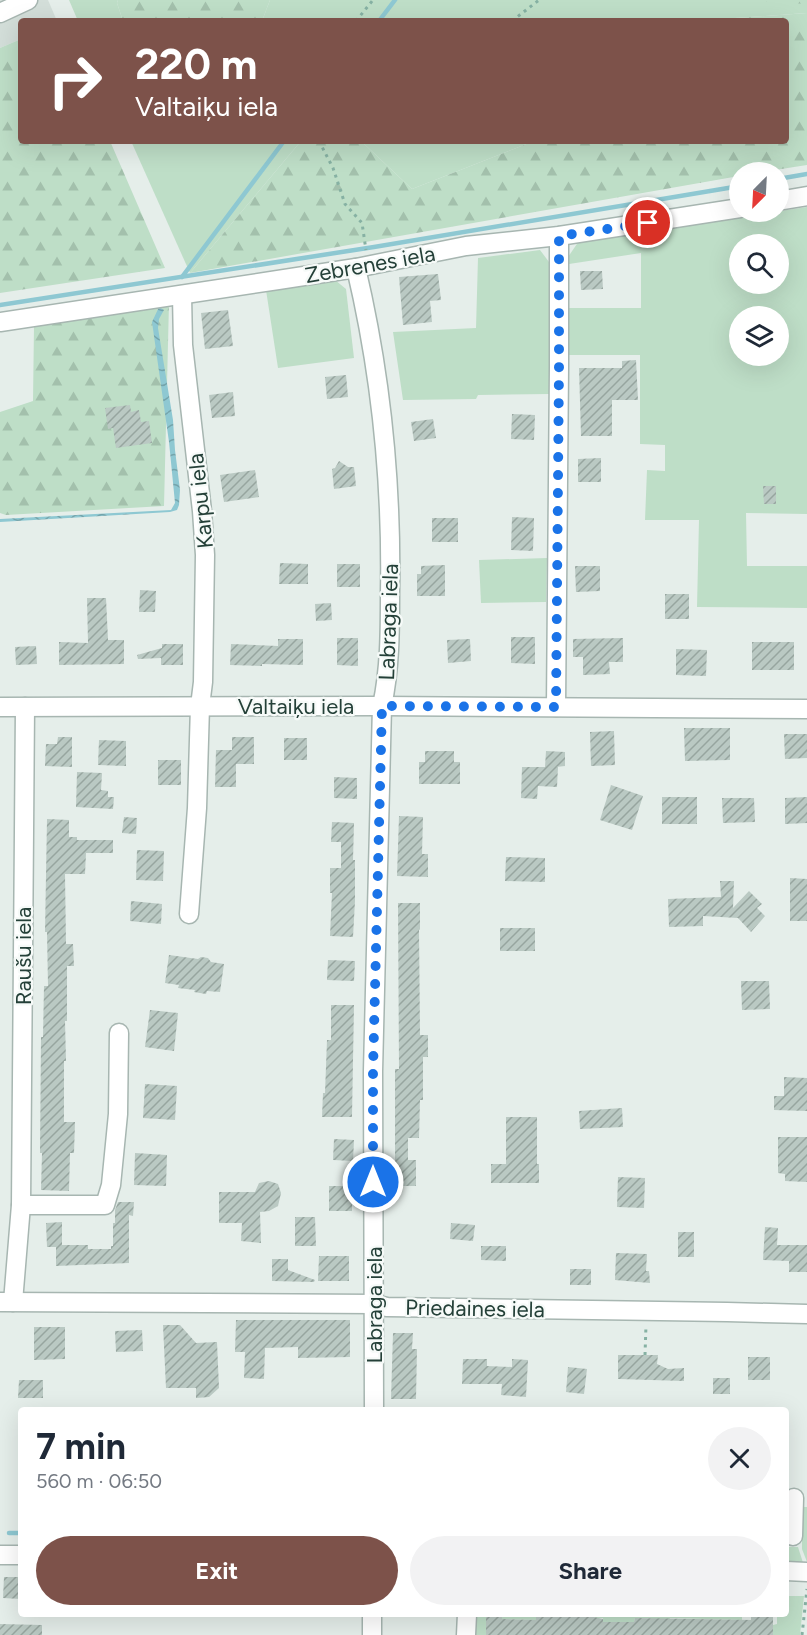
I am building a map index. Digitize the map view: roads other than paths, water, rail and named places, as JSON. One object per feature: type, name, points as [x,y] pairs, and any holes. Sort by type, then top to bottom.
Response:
[{"type":"street","points":[[0,13],[28,0]]},
{"type":"street","points":[[789,199],[807,196]]},
{"type":"street","name":"Zebrenes iela","points":[[0,322],[356,268],[466,246],[559,236],[729,210]]},
{"type":"street","points":[[556,707],[559,236]]},
{"type":"street","name":"Labraga iela","points":[[356,268],[374,359],[385,448],[391,618],[387,682],[382,706],[373,1071],[374,1407]]},
{"type":"street","name":"Karpu iela","points":[[182,296],[183,345],[205,555],[203,682],[189,914]]},
{"type":"street","name":"Valtaiķu iela","points":[[0,707],[382,706],[807,709]]},
{"type":"street","name":"Raušu iela","points":[[7,1302],[21,1205],[25,707]]},
{"type":"street","points":[[21,1205],[105,1205],[111,1185],[118,1114],[119,1033]]},
{"type":"street","name":"Priedaines iela","points":[[7,1302],[374,1304],[387,1307],[807,1314]]},
{"type":"street","points":[[793,1536],[796,1498]]},
{"type":"street","points":[[0,1555],[18,1555]]},
{"type":"street","points":[[789,1571],[807,1572]]},
{"type":"street","points":[[372,1617],[372,1635]]},
{"type":"street","points":[[466,1635],[467,1617]]},
{"type":"water","points":[[159,307],[164,310],[159,319],[158,328],[173,420],[180,490],[177,510],[0,522],[0,519],[171,510],[175,503],[169,442],[152,322]]},
{"type":"waterway","points":[[381,18],[395,0]]},
{"type":"waterway","points":[[182,277],[282,144]]},
{"type":"waterway","points":[[789,177],[807,174]]},
{"type":"waterway","points":[[0,305],[374,247],[729,188]]},
{"type":"waterway","points":[[9,1533],[18,1533]]}]
